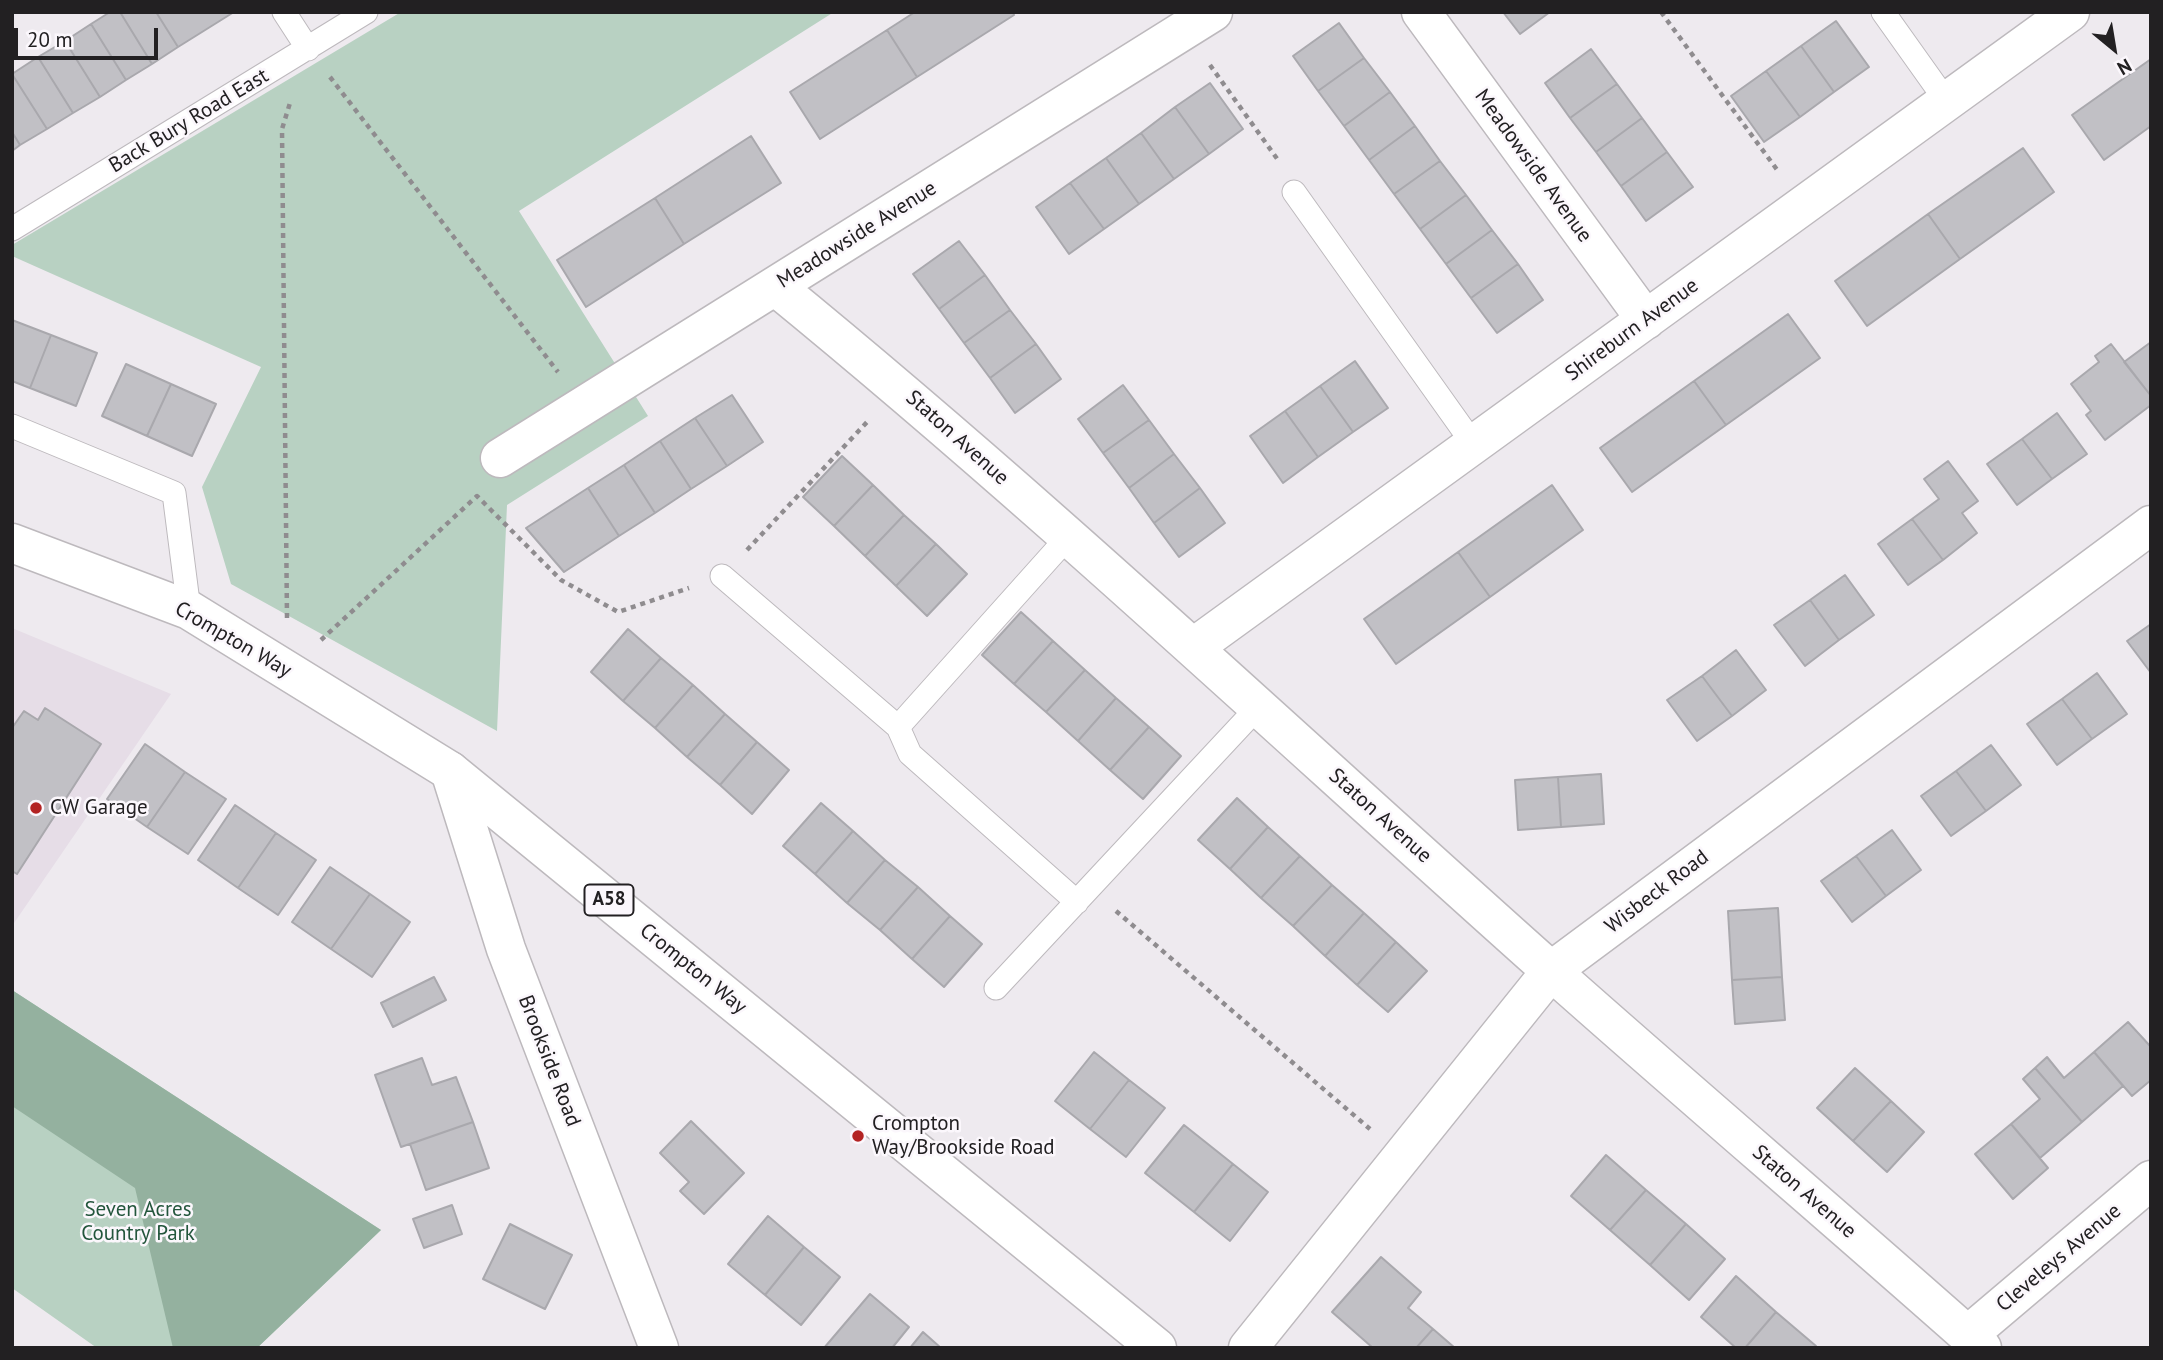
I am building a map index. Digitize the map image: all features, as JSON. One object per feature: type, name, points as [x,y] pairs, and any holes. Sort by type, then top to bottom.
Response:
[{"type":"main road","name":"Meadowside Avenue","points":[[1421,12],[1646,320]]},
{"type":"main road","name":"Shireburn Avenue","points":[[1194,647],[2070,12]]},
{"type":"main road","name":"Meadowside Avenue","points":[[500,458],[1199,21]]},
{"type":"main road","name":"Staton Avenue","points":[[775,286],[899,387],[1194,647],[1551,971],[1975,1341]]},
{"type":"main road","name":"Wisbeck Road","points":[[1248,1348],[1551,971],[2151,525]]},
{"type":"main road","name":"Crompton Way","points":[[12,543],[189,610],[450,771],[1157,1348]]},
{"type":"main road","name":"Brookside Road","points":[[450,771],[506,949],[659,1348]]},
{"type":"main road","name":"Cleveleys Avenue","points":[[1975,1341],[2151,1180]]},
{"type":"lane","points":[[284,12],[308,49]]},
{"type":"lane","name":"Back Bury Road East","points":[[12,229],[366,12]]},
{"type":"lane","points":[[1883,12],[1947,102]]},
{"type":"lane","points":[[1294,192],[1474,445]]},
{"type":"lane","points":[[12,426],[174,493],[189,610]]},
{"type":"lane","points":[[898,727],[1068,537]]},
{"type":"lane","points":[[722,576],[898,727],[910,754],[1083,895]]},
{"type":"lane","points":[[996,988],[1259,706]]},
{"type":"path","points":[[1661,12],[1803,206]]},
{"type":"path","points":[[1199,21],[1290,176],[1294,192]]},
{"type":"path","points":[[308,49],[584,405]]},
{"type":"path","points":[[287,671],[282,129],[308,49]]},
{"type":"path","points":[[287,671],[477,496],[561,580],[618,612],[722,576],[899,387]]},
{"type":"path","points":[[1083,895],[1401,1155]]},
{"type":"shaded area","points":[[12,628],[171,694],[12,926]]},
{"type":"green space","points":[[401,12],[834,12],[519,211],[648,416],[507,505],[497,731],[231,584],[202,487],[261,367],[12,256],[12,245]]},
{"type":"green space","name":"Seven Acres Country Park","points":[[12,990],[381,1230],[257,1348],[97,1348],[12,1288]]},
{"type":"green space","name":"Seven Acres Country Park","points":[[12,990],[381,1230],[257,1348],[173,1348],[135,1188],[12,1106]]},
{"type":"building","points":[[110,12],[120,12],[152,64],[126,80],[91,24]]},
{"type":"building","points":[[120,12],[156,12],[178,47],[152,64]]},
{"type":"building","points":[[156,12],[234,12],[178,47]]},
{"type":"building","points":[[915,12],[1013,12],[1014,15],[917,77],[887,30]]},
{"type":"building","points":[[1503,12],[1550,12],[1520,34]]},
{"type":"building","points":[[1836,21],[1869,67],[1834,92],[1801,46]]},
{"type":"building","points":[[1339,23],[1364,58],[1318,91],[1293,56]]},
{"type":"building","points":[[91,24],[126,80],[100,97],[65,41]]},
{"type":"building","points":[[887,30],[917,77],[820,139],[790,92]]},
{"type":"building","points":[[65,41],[100,97],[73,113],[38,57]]},
{"type":"building","points":[[1801,46],[1834,92],[1800,117],[1766,71]]},
{"type":"building","points":[[1591,49],[1617,84],[1570,118],[1545,83]]},
{"type":"building","points":[[38,57],[73,113],[47,129],[12,74]]},
{"type":"building","points":[[1364,58],[1390,92],[1344,126],[1318,91]]},
{"type":"building","points":[[2151,59],[2151,126],[2104,160],[2072,115]]},
{"type":"building","points":[[1766,71],[1800,117],[1764,142],[1731,96]]},
{"type":"building","points":[[12,74],[47,129],[20,145],[12,132]]},
{"type":"building","points":[[1210,83],[1243,129],[1209,154],[1175,107]]},
{"type":"building","points":[[1617,84],[1642,118],[1596,152],[1570,118]]},
{"type":"building","points":[[1390,92],[1415,126],[1369,160],[1344,126]]},
{"type":"building","points":[[1175,107],[1209,154],[1174,179],[1141,133]]},
{"type":"building","points":[[1642,118],[1667,152],[1621,186],[1596,152]]},
{"type":"building","points":[[1415,126],[1440,161],[1394,194],[1369,160]]},
{"type":"building","points":[[12,132],[20,145],[12,151]]},
{"type":"building","points":[[1141,133],[1174,179],[1139,204],[1106,158]]},
{"type":"building","points":[[751,136],[781,183],[684,244],[655,198]]},
{"type":"building","points":[[2023,148],[2054,192],[1960,259],[1928,214]]},
{"type":"building","points":[[1667,152],[1693,187],[1646,221],[1621,186]]},
{"type":"building","points":[[1106,158],[1139,204],[1104,229],[1070,183]]},
{"type":"building","points":[[1440,161],[1466,195],[1420,229],[1394,194]]},
{"type":"building","points":[[1070,183],[1104,229],[1069,254],[1036,207]]},
{"type":"building","points":[[1466,195],[1492,230],[1446,264],[1420,229]]},
{"type":"building","points":[[655,198],[684,244],[586,307],[557,260]]},
{"type":"building","points":[[1928,214],[1960,259],[1867,326],[1835,281]]},
{"type":"building","points":[[1492,230],[1518,264],[1471,298],[1446,264]]},
{"type":"building","points":[[959,241],[985,275],[939,309],[913,274]]},
{"type":"building","points":[[1518,264],[1543,300],[1497,333],[1471,298]]},
{"type":"building","points":[[985,275],[1010,310],[964,343],[939,309]]},
{"type":"building","points":[[1010,310],[1036,344],[990,378],[964,343]]},
{"type":"building","points":[[1788,314],[1820,358],[1726,425],[1694,381]]},
{"type":"building","points":[[12,320],[51,335],[30,388],[12,381]]},
{"type":"building","points":[[51,335],[97,353],[76,406],[30,388]]},
{"type":"building","points":[[2151,342],[2151,396],[2124,362]]},
{"type":"building","points":[[1036,344],[1061,379],[1015,413],[990,378]]},
{"type":"building","points":[[2111,344],[2151,396],[2151,405],[2105,440],[2086,415],[2091,411],[2071,384],[2099,362],[2095,356]]},
{"type":"building","points":[[1355,361],[1388,408],[1353,432],[1320,386]]},
{"type":"building","points":[[126,364],[171,384],[147,436],[102,416]]},
{"type":"building","points":[[1694,381],[1726,425],[1632,492],[1600,448]]},
{"type":"building","points":[[171,384],[216,404],[192,456],[147,436]]},
{"type":"building","points":[[1123,385],[1149,420],[1103,453],[1078,419]]},
{"type":"building","points":[[1320,386],[1353,432],[1318,457],[1285,411]]},
{"type":"building","points":[[732,395],[763,442],[727,466],[695,418]]},
{"type":"building","points":[[1285,411],[1318,457],[1283,483],[1250,436]]},
{"type":"building","points":[[2057,413],[2087,454],[2052,479],[2022,439]]},
{"type":"building","points":[[695,418],[727,466],[691,489],[660,441]]},
{"type":"building","points":[[1149,420],[1174,454],[1129,488],[1103,453]]},
{"type":"building","points":[[2022,439],[2052,479],[2017,505],[1987,464]]},
{"type":"building","points":[[660,441],[691,489],[655,513],[624,465]]},
{"type":"building","points":[[1174,454],[1200,488],[1154,523],[1129,488]]},
{"type":"building","points":[[842,456],[873,485],[834,526],[803,497]]},
{"type":"building","points":[[1948,461],[1978,501],[1962,513],[1977,533],[1943,560],[1912,519],[1939,499],[1924,479]]},
{"type":"building","points":[[624,465],[655,513],[619,536],[588,488]]},
{"type":"building","points":[[873,485],[904,515],[865,556],[834,526]]},
{"type":"building","points":[[1552,485],[1583,530],[1490,597],[1458,552]]},
{"type":"building","points":[[588,488],[619,536],[564,572],[526,528]]},
{"type":"building","points":[[1200,488],[1225,523],[1179,557],[1154,523]]},
{"type":"building","points":[[904,515],[936,544],[896,586],[865,556]]},
{"type":"building","points":[[1912,519],[1943,560],[1908,585],[1878,544]]},
{"type":"building","points":[[936,544],[967,574],[927,616],[896,586]]},
{"type":"building","points":[[1458,552],[1490,597],[1396,664],[1364,619]]},
{"type":"building","points":[[1845,575],[1874,615],[1839,640],[1810,600]]},
{"type":"building","points":[[1810,600],[1839,640],[1805,666],[1774,625]]},
{"type":"building","points":[[1021,612],[1053,641],[1014,684],[982,655]]},
{"type":"building","points":[[2151,624],[2151,673],[2127,641]]},
{"type":"building","points":[[628,629],[661,658],[623,701],[591,672]]},
{"type":"building","points":[[1053,641],[1085,670],[1046,712],[1014,684]]},
{"type":"building","points":[[1736,650],[1766,690],[1732,716],[1702,676]]},
{"type":"building","points":[[661,658],[693,685],[655,728],[623,701]]},
{"type":"building","points":[[1085,670],[1116,698],[1078,741],[1046,712]]},
{"type":"building","points":[[2097,673],[2127,714],[2092,739],[2062,699]]},
{"type":"building","points":[[1702,676],[1732,716],[1697,741],[1667,700]]},
{"type":"building","points":[[693,685],[725,714],[687,757],[655,728]]},
{"type":"building","points":[[1116,698],[1149,727],[1110,770],[1078,741]]},
{"type":"building","points":[[2062,699],[2092,739],[2057,765],[2027,724]]},
{"type":"building","name":"CW Garage","points":[[45,708],[101,744],[17,874],[12,871],[12,728],[24,711],[38,720]]},
{"type":"building","points":[[725,714],[757,742],[720,785],[687,757]]},
{"type":"building","points":[[1149,727],[1181,756],[1143,799],[1110,770]]},
{"type":"building","points":[[757,742],[789,770],[752,814],[720,785]]},
{"type":"building","points":[[145,744],[185,772],[147,827],[107,799]]},
{"type":"building","points":[[1991,745],[2021,785],[1986,811],[1956,771]]},
{"type":"building","points":[[1956,771],[1986,811],[1951,836],[1921,796]]},
{"type":"building","points":[[185,772],[226,799],[188,854],[147,827]]},
{"type":"building","points":[[1601,774],[1604,824],[1561,827],[1558,777]]},
{"type":"building","points":[[1558,777],[1561,827],[1518,830],[1515,780]]},
{"type":"building","points":[[1237,798],[1268,827],[1230,869],[1198,840]]},
{"type":"building","points":[[821,803],[853,831],[815,874],[783,846]]},
{"type":"building","points":[[235,805],[276,833],[238,888],[198,860]]},
{"type":"building","points":[[1268,827],[1300,856],[1261,898],[1230,869]]},
{"type":"building","points":[[1892,830],[1921,870],[1886,896],[1856,856]]},
{"type":"building","points":[[853,831],[885,860],[847,903],[815,874]]},
{"type":"building","points":[[276,833],[316,860],[278,915],[238,888]]},
{"type":"building","points":[[1300,856],[1332,885],[1293,926],[1261,898]]},
{"type":"building","points":[[1856,856],[1886,896],[1852,922],[1821,881]]},
{"type":"building","points":[[885,860],[918,887],[880,930],[847,903]]},
{"type":"building","points":[[330,867],[370,894],[331,949],[292,922]]},
{"type":"building","points":[[1332,885],[1364,913],[1325,956],[1293,926]]},
{"type":"building","points":[[918,887],[950,916],[912,959],[880,930]]},
{"type":"building","points":[[370,894],[410,922],[372,977],[331,949]]},
{"type":"building","points":[[1778,908],[1782,977],[1732,980],[1728,911]]},
{"type":"building","points":[[1364,913],[1396,942],[1357,985],[1325,956]]},
{"type":"building","points":[[950,916],[982,944],[944,987],[912,959]]},
{"type":"building","points":[[1396,942],[1427,971],[1388,1012],[1357,985]]},
{"type":"building","points":[[434,977],[446,1000],[393,1027],[381,1003]]},
{"type":"building","points":[[1782,977],[1785,1020],[1735,1024],[1732,980]]},
{"type":"building","points":[[2128,1022],[2151,1047],[2151,1080],[2132,1096],[2094,1052]]},
{"type":"building","points":[[1094,1052],[1129,1080],[1090,1129],[1055,1101]]},
{"type":"building","points":[[2094,1052],[2123,1086],[2082,1122],[2035,1068],[2047,1057],[2064,1078]]},
{"type":"building","points":[[422,1058],[432,1085],[456,1077],[473,1122],[401,1147],[375,1075]]},
{"type":"building","points":[[1855,1068],[1891,1101],[1853,1141],[1817,1108]]},
{"type":"building","points":[[2035,1068],[2082,1122],[2040,1158],[2011,1124],[2040,1099],[2023,1079]]},
{"type":"building","points":[[1129,1080],[1165,1108],[1126,1157],[1090,1129]]},
{"type":"building","points":[[1891,1101],[1924,1132],[1887,1172],[1853,1141]]},
{"type":"building","points":[[691,1121],[744,1173],[704,1214],[680,1191],[689,1182],[660,1153]]},
{"type":"building","points":[[473,1122],[489,1168],[426,1190],[410,1144]]},
{"type":"building","points":[[2011,1124],[2048,1168],[2013,1199],[1975,1154]]},
{"type":"building","points":[[1184,1125],[1233,1164],[1194,1212],[1145,1173]]},
{"type":"building","points":[[1606,1155],[1646,1190],[1610,1230],[1571,1196]]},
{"type":"building","points":[[1233,1164],[1268,1192],[1230,1241],[1194,1212]]},
{"type":"building","points":[[1646,1190],[1686,1224],[1650,1265],[1610,1230]]},
{"type":"building","points":[[452,1205],[462,1234],[424,1248],[413,1219]]},
{"type":"building","points":[[768,1216],[804,1247],[765,1295],[728,1264]]},
{"type":"building","points":[[510,1224],[572,1255],[545,1309],[483,1279]]},
{"type":"building","points":[[1686,1224],[1725,1259],[1689,1300],[1650,1265]]},
{"type":"building","points":[[804,1247],[840,1277],[801,1325],[765,1295]]},
{"type":"building","points":[[1381,1257],[1421,1292],[1408,1308],[1433,1329],[1416,1348],[1373,1348],[1332,1312]]},
{"type":"building","points":[[1736,1276],[1776,1312],[1745,1348],[1736,1348],[1701,1317]]},
{"type":"building","points":[[870,1294],[909,1327],[892,1348],[824,1348]]},
{"type":"building","points":[[1776,1312],[1816,1346],[1745,1348]]},
{"type":"building","points":[[1433,1329],[1455,1348],[1416,1348]]},
{"type":"building","points":[[923,1332],[941,1348],[910,1348]]},
{"type":"place","name":"CW Garage","points":[[36,808]]},
{"type":"place","name":"Crompton Way/Brookside Road","points":[[858,1136]]}]
